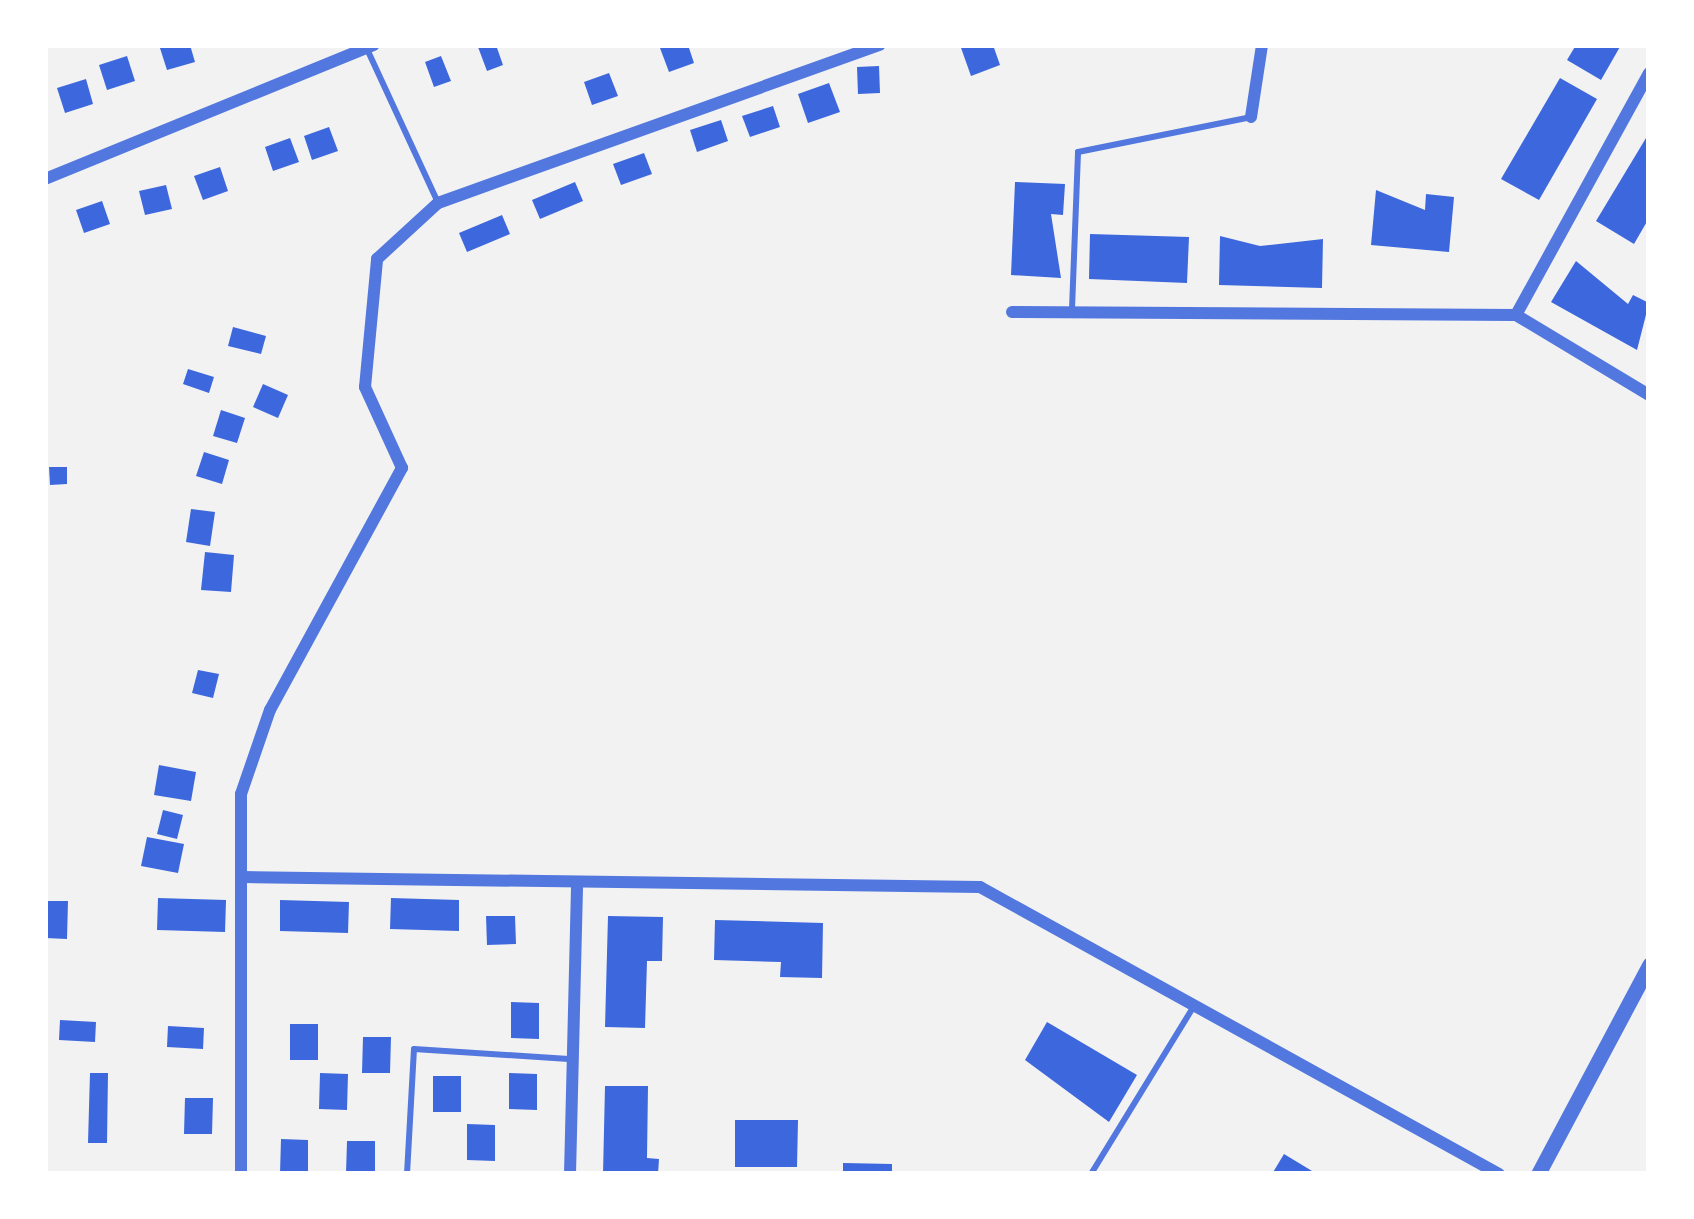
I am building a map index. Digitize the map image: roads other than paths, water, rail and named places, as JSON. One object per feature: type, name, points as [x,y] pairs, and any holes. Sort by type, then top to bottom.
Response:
[{"type":"street","points":[[241,1174],[241,794],[270,710],[402,468],[365,387],[377,259],[438,203],[880,45]]},
{"type":"street","points":[[1251,117],[1262,45]]},
{"type":"street","points":[[45,179],[370,47]]},
{"type":"street","points":[[1516,315],[1649,73]]},
{"type":"street","points":[[1012,312],[1516,315],[1649,395]]},
{"type":"street","points":[[243,878],[980,887],[1498,1174]]},
{"type":"street","points":[[571,1174],[577,882]]},
{"type":"street","points":[[1538,1174],[1649,965]]},
{"type":"lane","points":[[370,47],[438,203]]},
{"type":"lane","points":[[1072,313],[1078,152],[1251,117]]},
{"type":"lane","points":[[1091,1174],[1196,1003]]},
{"type":"lane","points":[[407,1174],[414,1049],[573,1059]]}]
